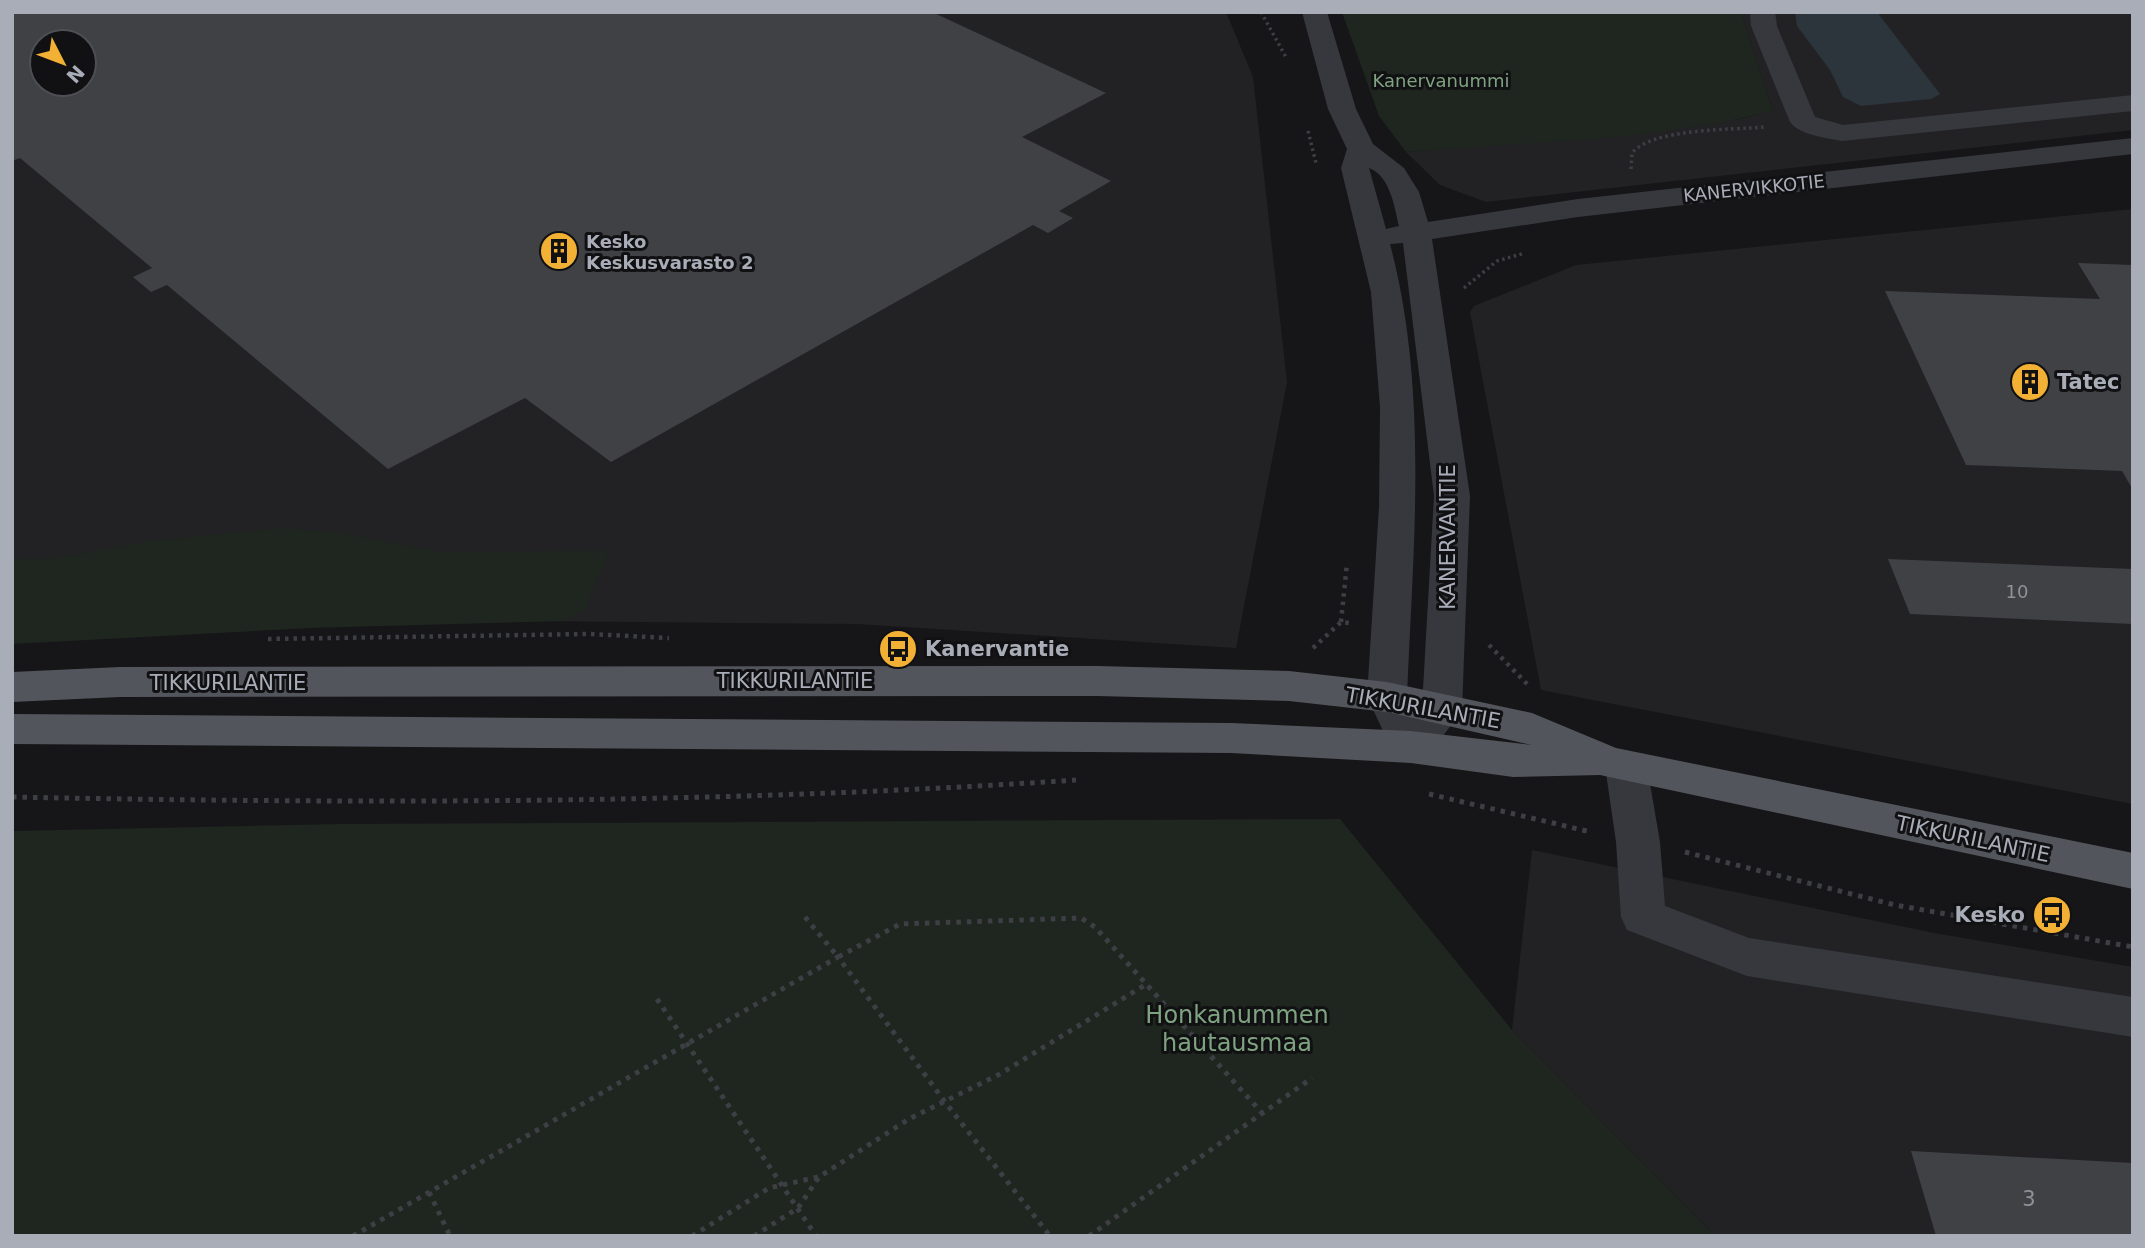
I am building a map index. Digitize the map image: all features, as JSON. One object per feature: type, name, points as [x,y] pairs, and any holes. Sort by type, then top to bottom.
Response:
[{"type":"main road","name":"TIKKURILANTIE","points":[[12,688],[120,682],[1097,681],[1289,686],[1387,697],[1442,711],[1532,728],[1617,764]]},
{"type":"main road","name":"TIKKURILANTIE","points":[[12,729],[1231,738],[1411,747],[1513,761],[1617,764],[2133,872]]},
{"type":"street","points":[[1314,12],[1342,108],[1361,149],[1355,168],[1376,239],[1387,292],[1397,407],[1397,507],[1387,697],[1411,747],[1442,711]]},
{"type":"street","points":[[1762,12],[1763,26],[1804,122],[1822,129],[1842,133],[2133,103]]},
{"type":"street","name":"KANERVIKKOTIE","points":[[1376,239],[1578,208],[2133,146]]},
{"type":"street","name":"KANERVANTIE","points":[[1361,149],[1390,169],[1405,192],[1416,233],[1452,496],[1442,711]]},
{"type":"street","points":[[1617,764],[1637,842],[1643,917],[1747,957],[2133,1017]]},
{"type":"path","points":[[1261,12],[1292,68]]},
{"type":"path","points":[[1306,126],[1320,174]]},
{"type":"path","points":[[1341,622],[1347,560]]},
{"type":"path","points":[[12,797],[252,802],[749,794],[958,788],[1088,779]]},
{"type":"path","points":[[1425,793],[1895,905],[2133,947]]},
{"type":"path","points":[[805,917],[1050,1236]]},
{"type":"path","points":[[353,1236],[900,923],[1081,918],[1096,927],[1262,1113]]},
{"type":"path","points":[[692,1236],[769,1188],[819,1177],[909,1119],[1000,1074],[1145,985]]},
{"type":"path","points":[[657,999],[816,1236]]},
{"type":"path","points":[[1089,1236],[1312,1079]]},
{"type":"path","points":[[754,1236],[798,1208],[819,1177]]},
{"type":"path","points":[[429,1192],[450,1236]]},
{"type":"shaded area","points":[[12,12],[1226,12],[1253,77],[1287,382],[1236,648],[857,624],[310,619],[12,630]]},
{"type":"shaded area","points":[[1741,12],[2133,12],[2133,130],[1486,202],[1440,185],[1406,152],[1633,133],[1740,119],[1773,111]]},
{"type":"shaded area","points":[[1795,12],[1877,12],[1940,94],[1931,99],[1861,106],[1843,97],[1830,70],[1797,26]]},
{"type":"shaded area","points":[[2133,209],[2133,804],[1541,690],[1470,312],[1474,306],[1576,265]]},
{"type":"shaded area","points":[[1532,850],[1934,933],[2133,967],[2133,1236],[1715,1236],[1512,1030]]},
{"type":"green space","name":"Kanervanummi","points":[[1342,12],[1741,12],[1773,111],[1637,135],[1406,152],[1379,116]]},
{"type":"green space","points":[[282,528],[342,533],[440,552],[609,551],[585,609],[564,621],[310,628],[12,644],[12,559],[48,559],[158,540]]},
{"type":"green space","name":"Honkanummen hautausmaa","points":[[1340,819],[1512,1030],[1715,1236],[12,1236],[12,831],[341,824]]},
{"type":"building","name":"Kesko Keskusvarasto 2","points":[[12,12],[932,12],[1106,93],[1022,137],[1111,181],[1059,211],[1073,218],[1048,233],[1033,225],[611,462],[525,398],[388,469],[167,285],[151,292],[133,277],[152,268],[20,158],[12,161]]},
{"type":"building","name":"Tatec","points":[[2078,263],[2133,265],[2133,490],[2122,471],[1966,465],[1885,291],[2100,299]]},
{"type":"building","points":[[1888,559],[2133,569],[2133,624],[1910,614]]},
{"type":"building","points":[[1911,1151],[2133,1163],[2133,1236],[1936,1236]]},
{"type":"place","name":"Kesko Keskusvarasto 2","points":[[559,251]]},
{"type":"place","name":"Tatec","points":[[2030,382]]},
{"type":"place","name":"Kanervantie","points":[[898,649]]},
{"type":"place","name":"Kesko","points":[[2052,915]]}]
